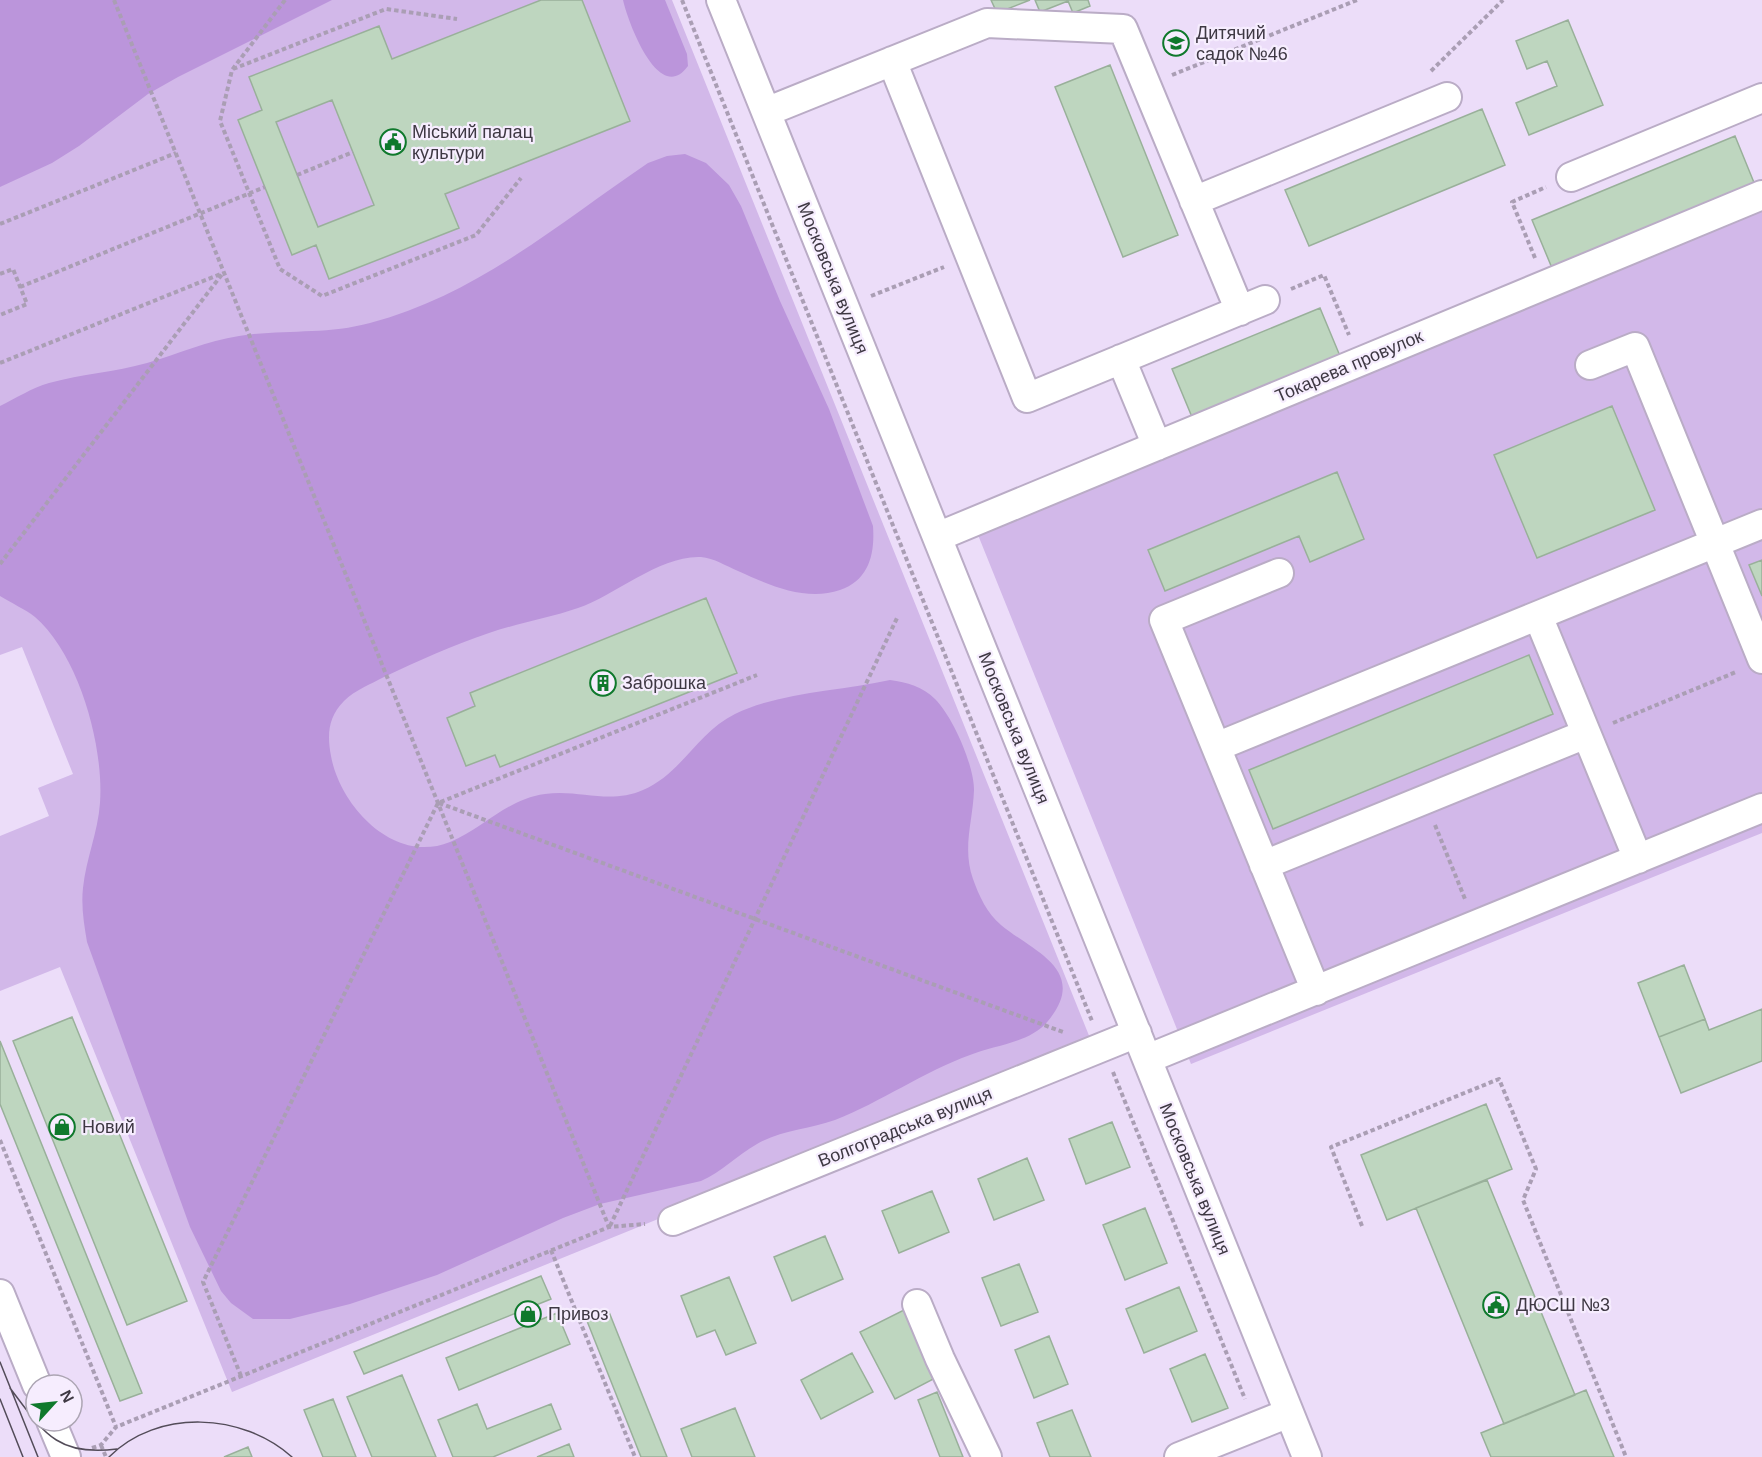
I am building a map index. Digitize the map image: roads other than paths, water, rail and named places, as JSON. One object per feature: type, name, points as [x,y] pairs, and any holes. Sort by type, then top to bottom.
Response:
[{"type":"street","name":"Московська вулиця","points":[[721,0],[1307,1457]]},
{"type":"street","points":[[766,112],[987,23],[1123,29],[1194,201],[1252,305],[1027,398],[892,62]]},
{"type":"street","points":[[1194,201],[1447,97]]},
{"type":"street","points":[[1571,177],[1762,99]]},
{"type":"street","name":"Токарева провулок","points":[[937,537],[1762,195]]},
{"type":"street","points":[[1590,365],[1635,347],[1715,544],[1751,665]]},
{"type":"street","points":[[1121,359],[1157,446]]},
{"type":"street","points":[[1216,747],[1762,524]]},
{"type":"street","points":[[1279,573],[1164,620],[1316,991]]},
{"type":"street","points":[[1538,616],[1638,859]]},
{"type":"street","points":[[1264,865],[1587,734]]},
{"type":"street","points":[[1147,1059],[1762,808]]},
{"type":"street","name":"Волгоградська вулиця","points":[[673,1221],[1137,1033]]},
{"type":"street","points":[[0,1294],[32,1373]]},
{"type":"street","points":[[917,1304],[940,1359],[987,1457]]},
{"type":"street","points":[[1179,1457],[1289,1413]]},
{"type":"street","points":[[56,1433],[66,1457]]},
{"type":"tram line","points":[[0,1362],[38,1457]]},
{"type":"tram line","points":[[10,1388],[43,1429],[65,1445],[80,1449],[117,1449]]},
{"type":"tram line","points":[[0,1399],[23,1457]]},
{"type":"tram line","points":[[109,1457],[129,1441],[151,1430],[176,1424],[201,1422],[225,1425],[250,1432],[272,1442],[292,1457]]},
{"type":"place","name":"Дитячий садок №46","points":[[1176,43]]},
{"type":"place","name":"Міський палац культури","points":[[393,142]]},
{"type":"place","name":"Заброшка","points":[[603,683]]},
{"type":"place","name":"Новий","points":[[62,1127]]},
{"type":"place","name":"ДЮСШ №3","points":[[1496,1305]]},
{"type":"place","name":"Привоз","points":[[528,1314]]}]
